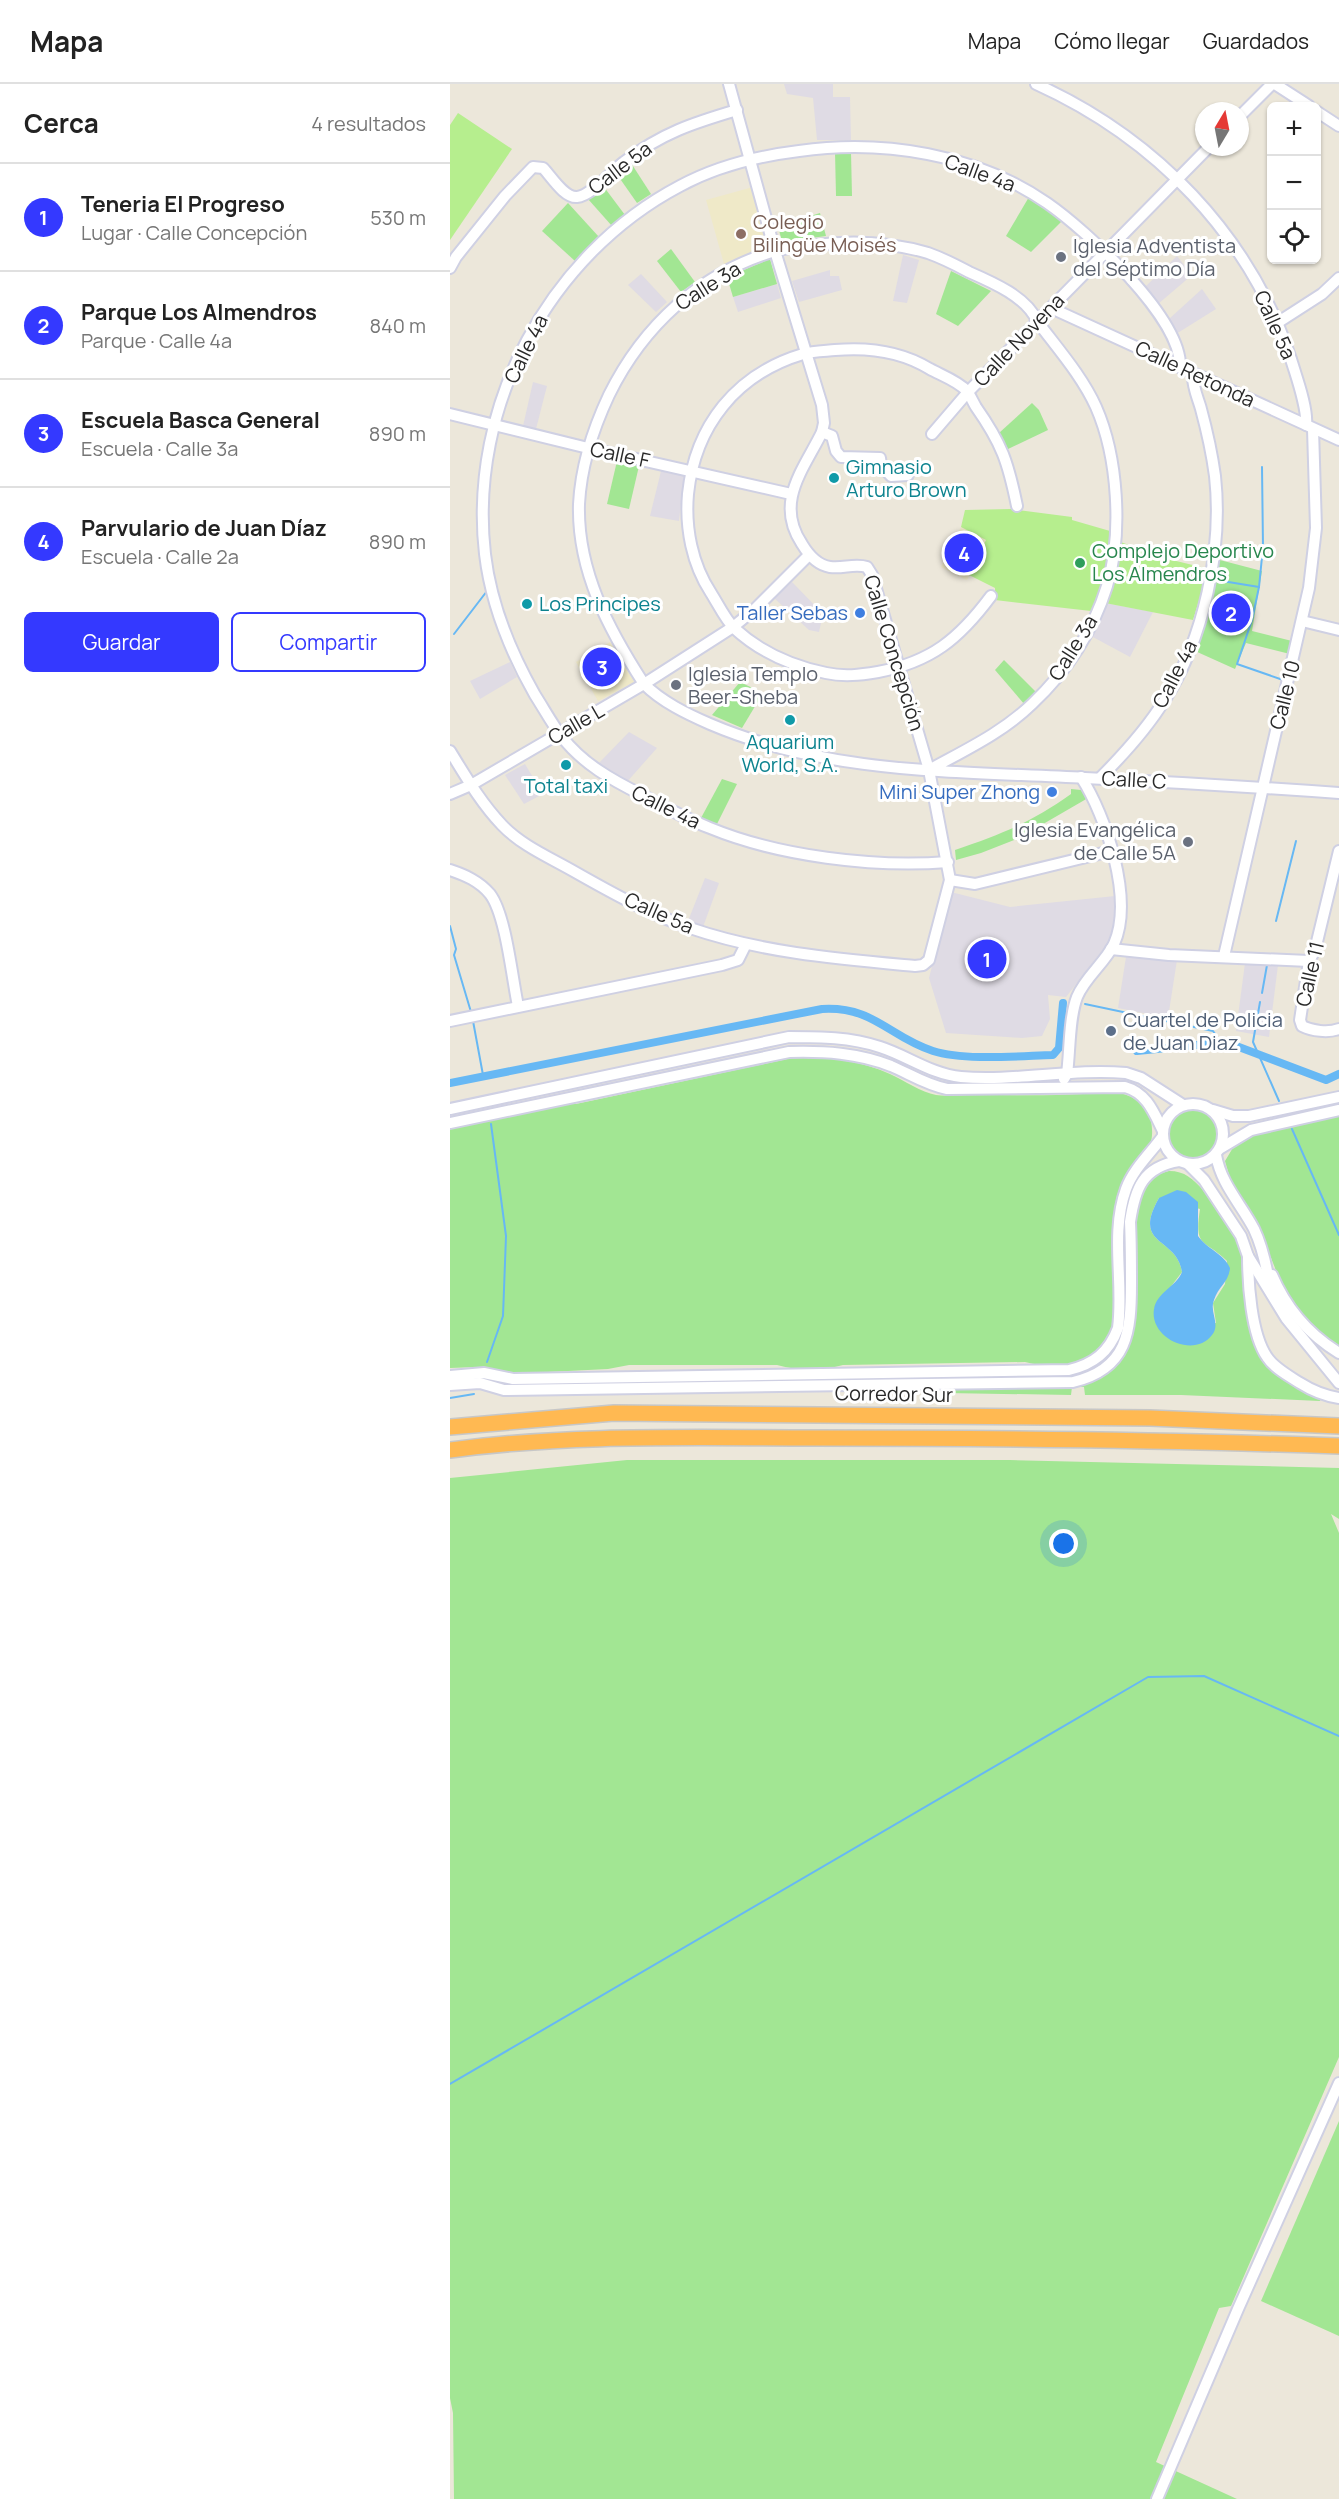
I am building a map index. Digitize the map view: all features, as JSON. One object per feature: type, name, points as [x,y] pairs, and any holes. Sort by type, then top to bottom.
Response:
[{"type":"highway","name":"Corredor Sur","points":[[450,1427],[614,1413],[1150,1418],[1339,1426]]},
{"type":"highway","points":[[450,1450],[477,1446],[614,1437],[1129,1439],[1339,1446]]},
{"type":"highway","points":[[450,1455],[477,1446]]},
{"type":"street","points":[[729,84],[775,251],[822,405],[825,423],[822,432],[791,494],[791,519],[797,537],[809,555]]},
{"type":"street","name":"Calle 5a","points":[[1036,84],[1105,120],[1145,149],[1178,178],[1228,237],[1258,286],[1277,323],[1294,370],[1310,427]]},
{"type":"street","points":[[1249,108],[1274,84],[1303,102]]},
{"type":"street","name":"Calle 5a","points":[[450,268],[453,255],[534,167],[543,168],[568,194],[578,197],[588,193],[625,161],[669,134],[688,124],[737,110]]},
{"type":"street","points":[[1321,114],[1339,126]]},
{"type":"street","name":"Calle 4a","points":[[948,862],[872,862],[825,857],[713,830],[616,782],[587,762],[559,734],[515,660],[499,618],[490,585],[484,542],[484,503],[494,424],[528,338],[553,297],[587,254],[636,214],[679,186],[750,159],[829,147],[871,146],[960,162],[996,175],[1038,197],[1079,226],[1106,250],[1141,291],[1164,323],[1180,358],[1180,367]]},
{"type":"street","name":"Calle Novena","points":[[932,434],[968,392],[1200,156]]},
{"type":"street","name":"Calle 3a","points":[[838,242],[890,245],[927,253],[1005,290],[1033,310],[1037,321],[1082,380],[1096,408],[1107,443],[1113,470],[1116,517],[1113,560],[1107,586],[1088,631],[1064,670],[1032,704],[988,739],[929,770],[832,760],[760,743],[694,716],[669,703],[644,684],[606,620],[590,575],[580,530],[579,505],[588,448],[601,412],[618,378],[651,329],[695,290],[743,263],[775,251],[838,242]]},
{"type":"street","points":[[1277,323],[1322,294],[1339,278]]},
{"type":"street","name":"Calle Retonda","points":[[1051,308],[1339,441]]},
{"type":"street","points":[[991,596],[953,641],[927,657],[900,668],[856,676],[830,674],[770,654],[733,627],[705,585],[692,549],[686,511],[690,470],[712,419],[729,398],[751,380],[805,353],[867,349],[894,353],[917,361],[968,392],[1005,453],[1017,506]]},
{"type":"street","name":"Calle 4a","points":[[1100,778],[1134,743],[1165,700],[1193,642],[1207,591],[1213,561],[1216,491],[1210,449],[1193,374]]},
{"type":"street","name":"Calle F","points":[[450,414],[791,494]]},
{"type":"street","name":"Calle 10","points":[[1224,956],[1302,621],[1314,560],[1316,528],[1310,427]]},
{"type":"street","points":[[822,432],[832,436],[836,451],[841,458],[880,458],[881,465],[891,476],[908,476]]},
{"type":"street","name":"Calle Concepción","points":[[809,555],[830,567],[859,564],[867,567],[872,575],[929,770],[950,880],[929,960],[923,966]]},
{"type":"street","name":"Calle L","points":[[450,794],[471,785],[644,684],[733,627],[755,609],[809,555]]},
{"type":"street","points":[[1302,621],[1339,630]]},
{"type":"street","name":"Calle 5a","points":[[450,751],[471,785],[504,827],[536,850],[609,891],[664,918],[689,928],[746,944],[818,957],[923,966]]},
{"type":"street","name":"Calle C","points":[[929,770],[1339,793]]},
{"type":"street","points":[[1048,1088],[1060,1083],[1067,1074],[1077,997],[1111,950],[1118,931],[1120,902],[1111,851],[1093,797],[1081,777]]},
{"type":"street","points":[[950,880],[975,884],[1111,851]]},
{"type":"street","name":"Calle 11","points":[[1339,851],[1315,950],[1309,961],[1300,1020],[1302,1026],[1329,1031],[1339,1029]]},
{"type":"street","points":[[450,870],[480,884],[494,900],[501,922],[518,1006]]},
{"type":"street","points":[[450,1021],[730,963],[738,960],[746,944]]},
{"type":"street","points":[[1111,950],[1309,961]]},
{"type":"street","points":[[450,1109],[789,1037],[828,1037],[866,1043],[934,1072],[962,1077],[1126,1073],[1141,1078],[1183,1105],[1203,1105],[1233,1116],[1267,1113],[1339,1097]]},
{"type":"street","points":[[828,1037],[851,1047],[864,1058],[886,1056],[909,1060]]},
{"type":"street","points":[[450,1123],[789,1053],[824,1051],[864,1058],[891,1066],[931,1086],[947,1089],[1115,1086],[1135,1090],[1147,1100],[1163,1133],[1167,1151],[1204,1180],[1241,1236],[1248,1256],[1270,1295],[1336,1379]]},
{"type":"street","points":[[658,1079],[671,1066],[688,1058]]},
{"type":"street","points":[[623,1071],[641,1073],[658,1079]]},
{"type":"street","points":[[1067,1074],[1075,1083],[1086,1087]]},
{"type":"street","points":[[450,1376],[484,1373],[505,1378],[548,1379],[1057,1371],[1083,1367],[1104,1353],[1113,1342],[1118,1328],[1120,1207],[1126,1187],[1163,1133],[1169,1115],[1183,1105]]},
{"type":"street","points":[[1212,1110],[1223,1127],[1218,1151],[1218,1168],[1255,1231],[1279,1293],[1294,1314],[1320,1341],[1339,1353]]},
{"type":"street","points":[[450,1385],[480,1383],[504,1390],[1073,1382],[1085,1379],[1104,1369],[1117,1356],[1126,1339],[1131,1321],[1130,1222],[1139,1188],[1149,1173],[1161,1164],[1198,1164],[1251,1130],[1339,1110]]},
{"type":"street","points":[[1248,1256],[1248,1279],[1257,1333],[1267,1357],[1286,1375],[1310,1389],[1339,1398]]},
{"type":"street","points":[[1265,1260],[1270,1295]]},
{"type":"street","points":[[1157,2499],[1238,2309],[1339,2083]]},
{"type":"shaded area","points":[[784,84],[833,84],[833,97],[850,97],[851,140],[817,140],[813,98],[787,94]]},
{"type":"shaded area","name":"Colegio Bilingüe Moisés","points":[[753,187],[770,248],[724,264],[706,200]]},
{"type":"shaded area","points":[[903,255],[919,260],[907,303],[893,301]]},
{"type":"shaded area","points":[[1177,256],[1192,275],[1158,304],[1146,286]]},
{"type":"shaded area","points":[[830,270],[830,276],[839,276],[842,290],[799,302],[792,281]]},
{"type":"shaded area","points":[[641,274],[667,302],[656,312],[628,285]]},
{"type":"shaded area","points":[[777,284],[781,298],[738,312],[733,297]]},
{"type":"shaded area","points":[[1202,289],[1216,309],[1176,334],[1169,319]]},
{"type":"shaded area","points":[[533,382],[547,386],[536,429],[523,426]]},
{"type":"shaded area","points":[[661,471],[684,476],[679,521],[650,516]]},
{"type":"shaded area","points":[[961,527],[987,540],[967,580],[941,567]]},
{"type":"shaded area","points":[[792,582],[823,614],[819,632],[809,630],[774,598]]},
{"type":"shaded area","points":[[1105,603],[1153,612],[1130,657],[1091,636]]},
{"type":"shaded area","points":[[610,642],[634,682],[598,701],[576,662]]},
{"type":"shaded area","points":[[510,662],[517,677],[480,699],[470,681]]},
{"type":"shaded area","points":[[629,732],[657,748],[626,783],[598,764]]},
{"type":"shaded area","points":[[525,764],[543,794],[524,804],[505,775]]},
{"type":"shaded area","points":[[705,878],[719,883],[703,927],[688,921]]},
{"type":"shaded area","points":[[951,892],[1010,907],[1115,896],[1116,917],[1109,942],[1066,997],[1048,995],[1050,1019],[1042,1036],[1022,1038],[946,1033],[929,978]]},
{"type":"shaded area","points":[[1126,957],[1177,960],[1168,1018],[1118,1008]]},
{"type":"shaded area","points":[[1245,963],[1278,965],[1269,1037],[1236,1031]]},
{"type":"green space","points":[[458,113],[512,149],[450,240],[450,125]]},
{"type":"green space","points":[[835,152],[851,152],[852,196],[836,196]]},
{"type":"green space","points":[[631,163],[651,194],[637,203],[616,173]]},
{"type":"green space","points":[[604,187],[625,215],[612,226],[588,199]]},
{"type":"green space","points":[[1029,197],[1062,221],[1031,252],[1006,236]]},
{"type":"green space","points":[[568,203],[599,237],[575,261],[542,231]]},
{"type":"green space","points":[[820,213],[826,236],[782,242],[778,226]]},
{"type":"green space","points":[[671,249],[695,282],[681,292],[657,261]]},
{"type":"green space","points":[[770,259],[777,284],[733,297],[727,277]]},
{"type":"green space","points":[[951,271],[991,291],[958,326],[936,314]]},
{"type":"green space","points":[[1032,403],[1039,410],[1048,430],[1008,449],[999,433]]},
{"type":"green space","points":[[617,461],[639,466],[629,509],[607,504]]},
{"type":"green space","name":"Complejo Deportivo Los Almendros","points":[[1011,509],[1072,517],[1072,520],[1110,531],[1118,541],[1164,558],[1205,568],[1201,594],[1193,620],[1105,603],[1091,611],[995,600],[995,588],[969,575],[986,540],[961,527],[965,510]]},
{"type":"green space","points":[[1216,559],[1262,571],[1252,631],[1292,641],[1290,654],[1246,643],[1235,669],[1195,651],[1205,623]]},
{"type":"green space","points":[[1004,660],[1037,693],[1025,705],[995,670]]},
{"type":"green space","points":[[740,682],[763,693],[742,728],[712,715]]},
{"type":"green space","points":[[722,779],[737,784],[717,824],[701,818]]},
{"type":"green space","points":[[1071,789],[1081,790],[1088,798],[1019,838],[956,860],[955,850],[1029,820],[1071,794]]},
{"type":"green space","points":[[792,1058],[829,1059],[867,1065],[936,1095],[1120,1093],[1128,1095],[1142,1105],[1151,1121],[1151,1140],[1146,1152],[1125,1176],[1117,1197],[1114,1211],[1114,1319],[1101,1347],[1081,1362],[1055,1366],[1025,1362],[843,1365],[810,1370],[777,1365],[629,1365],[608,1369],[507,1374],[477,1367],[450,1368],[450,1127],[560,1102],[576,1104]]},
{"type":"green space","points":[[1193,1110],[1210,1117],[1217,1134],[1210,1151],[1193,1158],[1176,1151],[1169,1134],[1176,1117]]},
{"type":"green space","points":[[1339,1114],[1339,1349],[1309,1326],[1284,1291],[1264,1240],[1232,1185],[1225,1161],[1237,1141],[1250,1135]]},
{"type":"green space","points":[[1169,1171],[1184,1174],[1196,1182],[1221,1211],[1230,1223],[1241,1247],[1250,1290],[1258,1349],[1321,1397],[1320,1401],[1181,1395],[1085,1395],[1084,1387],[1072,1387],[1071,1395],[946,1393],[947,1389],[1077,1384],[1098,1370],[1129,1342],[1135,1323],[1136,1299],[1134,1220],[1139,1198],[1150,1181]],"holes":[[[1159,1198],[1200,1209],[1198,1222],[1200,1237],[1227,1261],[1225,1284],[1213,1303],[1216,1323],[1157,1325],[1154,1309],[1182,1272],[1178,1260],[1153,1233],[1150,1225],[1152,1214]]]},
{"type":"green space","points":[[627,1460],[1010,1460],[1339,1468],[1339,1519],[1331,1514],[1339,1533],[1339,2057],[1231,2306],[1219,2308],[1156,2462],[1237,2499],[454,2499],[453,2413],[450,2398],[450,1478]]},
{"type":"green space","points":[[1339,2121],[1339,2336],[1261,2301]]},
{"type":"water","points":[[1177,1190],[1186,1192],[1198,1202],[1198,1236],[1223,1258],[1230,1268],[1228,1277],[1213,1304],[1214,1331],[1204,1342],[1195,1345],[1174,1342],[1158,1329],[1154,1319],[1156,1303],[1176,1282],[1182,1272],[1178,1260],[1158,1240],[1150,1225],[1159,1198]]},
{"type":"waterway","points":[[1259,587],[1263,547],[1262,467]]},
{"type":"waterway","points":[[1216,580],[1259,587],[1252,620],[1237,664],[1283,680]]},
{"type":"waterway","points":[[454,634],[487,591]]},
{"type":"waterway","points":[[1276,921],[1296,841]]},
{"type":"waterway","points":[[450,926],[456,949],[454,955],[471,1012]]},
{"type":"waterway","points":[[1262,993],[1267,965]]},
{"type":"waterway","points":[[1260,1002],[1253,1042],[1279,1101]]},
{"type":"waterway","points":[[450,1083],[822,1009],[855,1012],[918,1045],[946,1054],[992,1057],[1053,1055],[1059,1048],[1063,1003]]},
{"type":"waterway","points":[[1085,1004],[1213,1031],[1222,1044]]},
{"type":"waterway","points":[[473,1021],[483,1075]]},
{"type":"waterway","points":[[1137,1051],[1231,1044],[1326,1080],[1339,1074]]},
{"type":"waterway","points":[[487,1362],[503,1316],[506,1236],[491,1124]]},
{"type":"waterway","points":[[1292,1129],[1339,1235]]},
{"type":"waterway","points":[[450,1398],[474,1394]]},
{"type":"waterway","points":[[450,2084],[1148,1677],[1204,1676],[1339,1736]]},
{"type":"place","name":"Colegio Bilingüe Moisés","points":[[741,234]]},
{"type":"place","name":"Iglesia Adventista del Séptimo Día","points":[[1061,257]]},
{"type":"place","name":"Gimnasio Arturo Brown","points":[[834,478]]},
{"type":"place","name":"Parvulario de Juan Díaz","points":[[964,553]]},
{"type":"place","name":"Complejo Deportivo Los Almendros","points":[[1080,563]]},
{"type":"place","name":"Los Principes","points":[[527,604]]},
{"type":"place","name":"Taller Sebas","points":[[860,613]]},
{"type":"place","name":"Parque Los Almendros","points":[[1231,613]]},
{"type":"place","name":"Escuela Basca General","points":[[602,667]]},
{"type":"place","name":"Iglesia Templo Beer-Sheba","points":[[676,685]]},
{"type":"place","name":"Aquarium World, S.A.","points":[[790,720]]},
{"type":"place","name":"Total taxi","points":[[566,765]]},
{"type":"place","name":"Mini Super Zhong","points":[[1052,792]]},
{"type":"place","name":"Iglesia Evangélica de Calle 5A","points":[[1188,842]]},
{"type":"place","name":"Teneria El Progreso","points":[[987,959]]},
{"type":"place","name":"Cuartel de Policia de Juan Diaz","points":[[1111,1031]]}]
